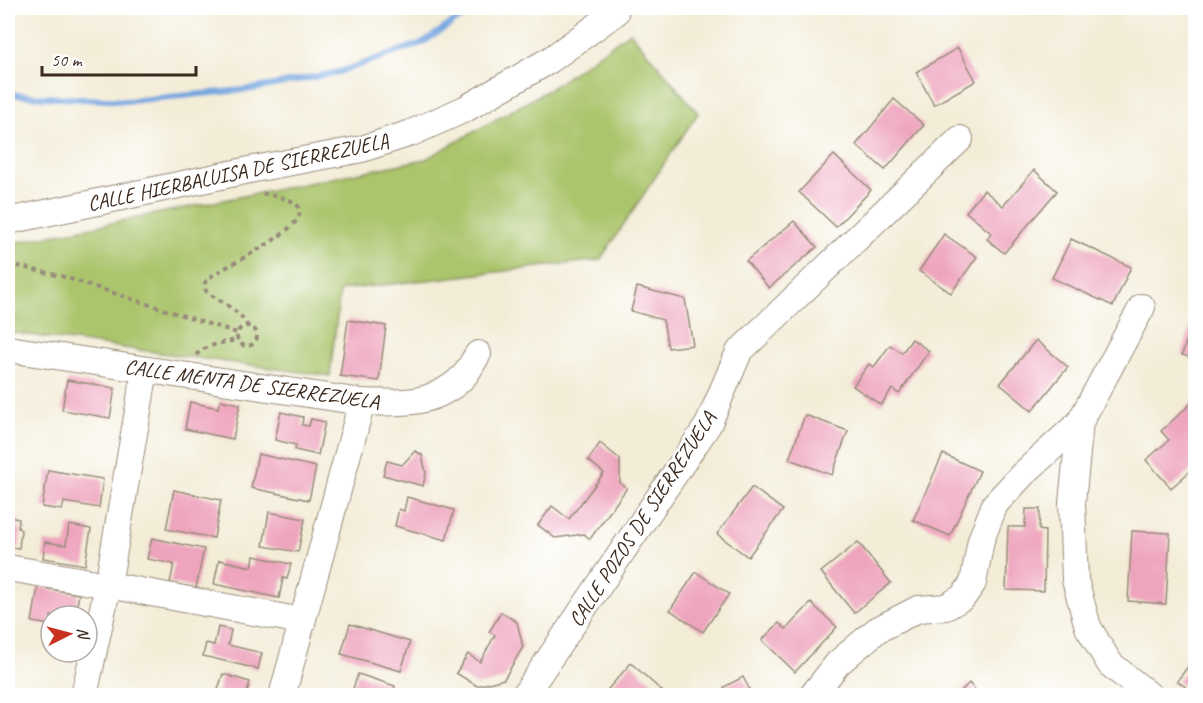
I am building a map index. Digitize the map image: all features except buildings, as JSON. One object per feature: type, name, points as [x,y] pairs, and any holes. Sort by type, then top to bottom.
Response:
[{"type":"street","name":"CALLE HIERBALUISA DE SIERREZUELA","points":[[8,221],[254,169],[362,149],[411,133],[465,109],[550,60],[615,12]]},
{"type":"street","name":"CALLE POZOS DE SIERREZUELA","points":[[524,696],[708,425],[739,352],[960,139]]},
{"type":"street","points":[[812,696],[838,663],[877,630],[918,609],[946,608],[963,597],[973,583],[981,540],[995,504],[1023,474],[1080,422],[1142,307]]},
{"type":"street","name":"CALLE MENTA DE SIERREZUELA","points":[[8,349],[362,402],[403,404],[437,396],[463,377],[478,354]]},
{"type":"street","points":[[84,696],[108,585],[145,370]]},
{"type":"street","points":[[282,696],[362,402]]},
{"type":"street","points":[[1080,422],[1072,503],[1075,580],[1088,627],[1110,664],[1150,696]]},
{"type":"street","points":[[8,568],[302,621]]},
{"type":"path","points":[[248,327],[239,315],[204,288],[207,279],[275,239],[298,218],[299,208],[293,202],[261,193]]},
{"type":"path","points":[[8,264],[61,276],[237,333]]},
{"type":"path","points":[[248,327],[256,332],[256,339],[253,344],[244,346],[238,340],[237,333],[242,328],[248,327]]},
{"type":"path","points":[[193,358],[201,350],[219,343],[238,340]]},
{"type":"green space","points":[[630,32],[698,113],[600,260],[340,290],[330,376],[8,332],[8,244],[426,159],[550,89]]},
{"type":"waterway","points":[[8,94],[128,101],[253,89],[339,72],[422,43],[475,8]]}]
